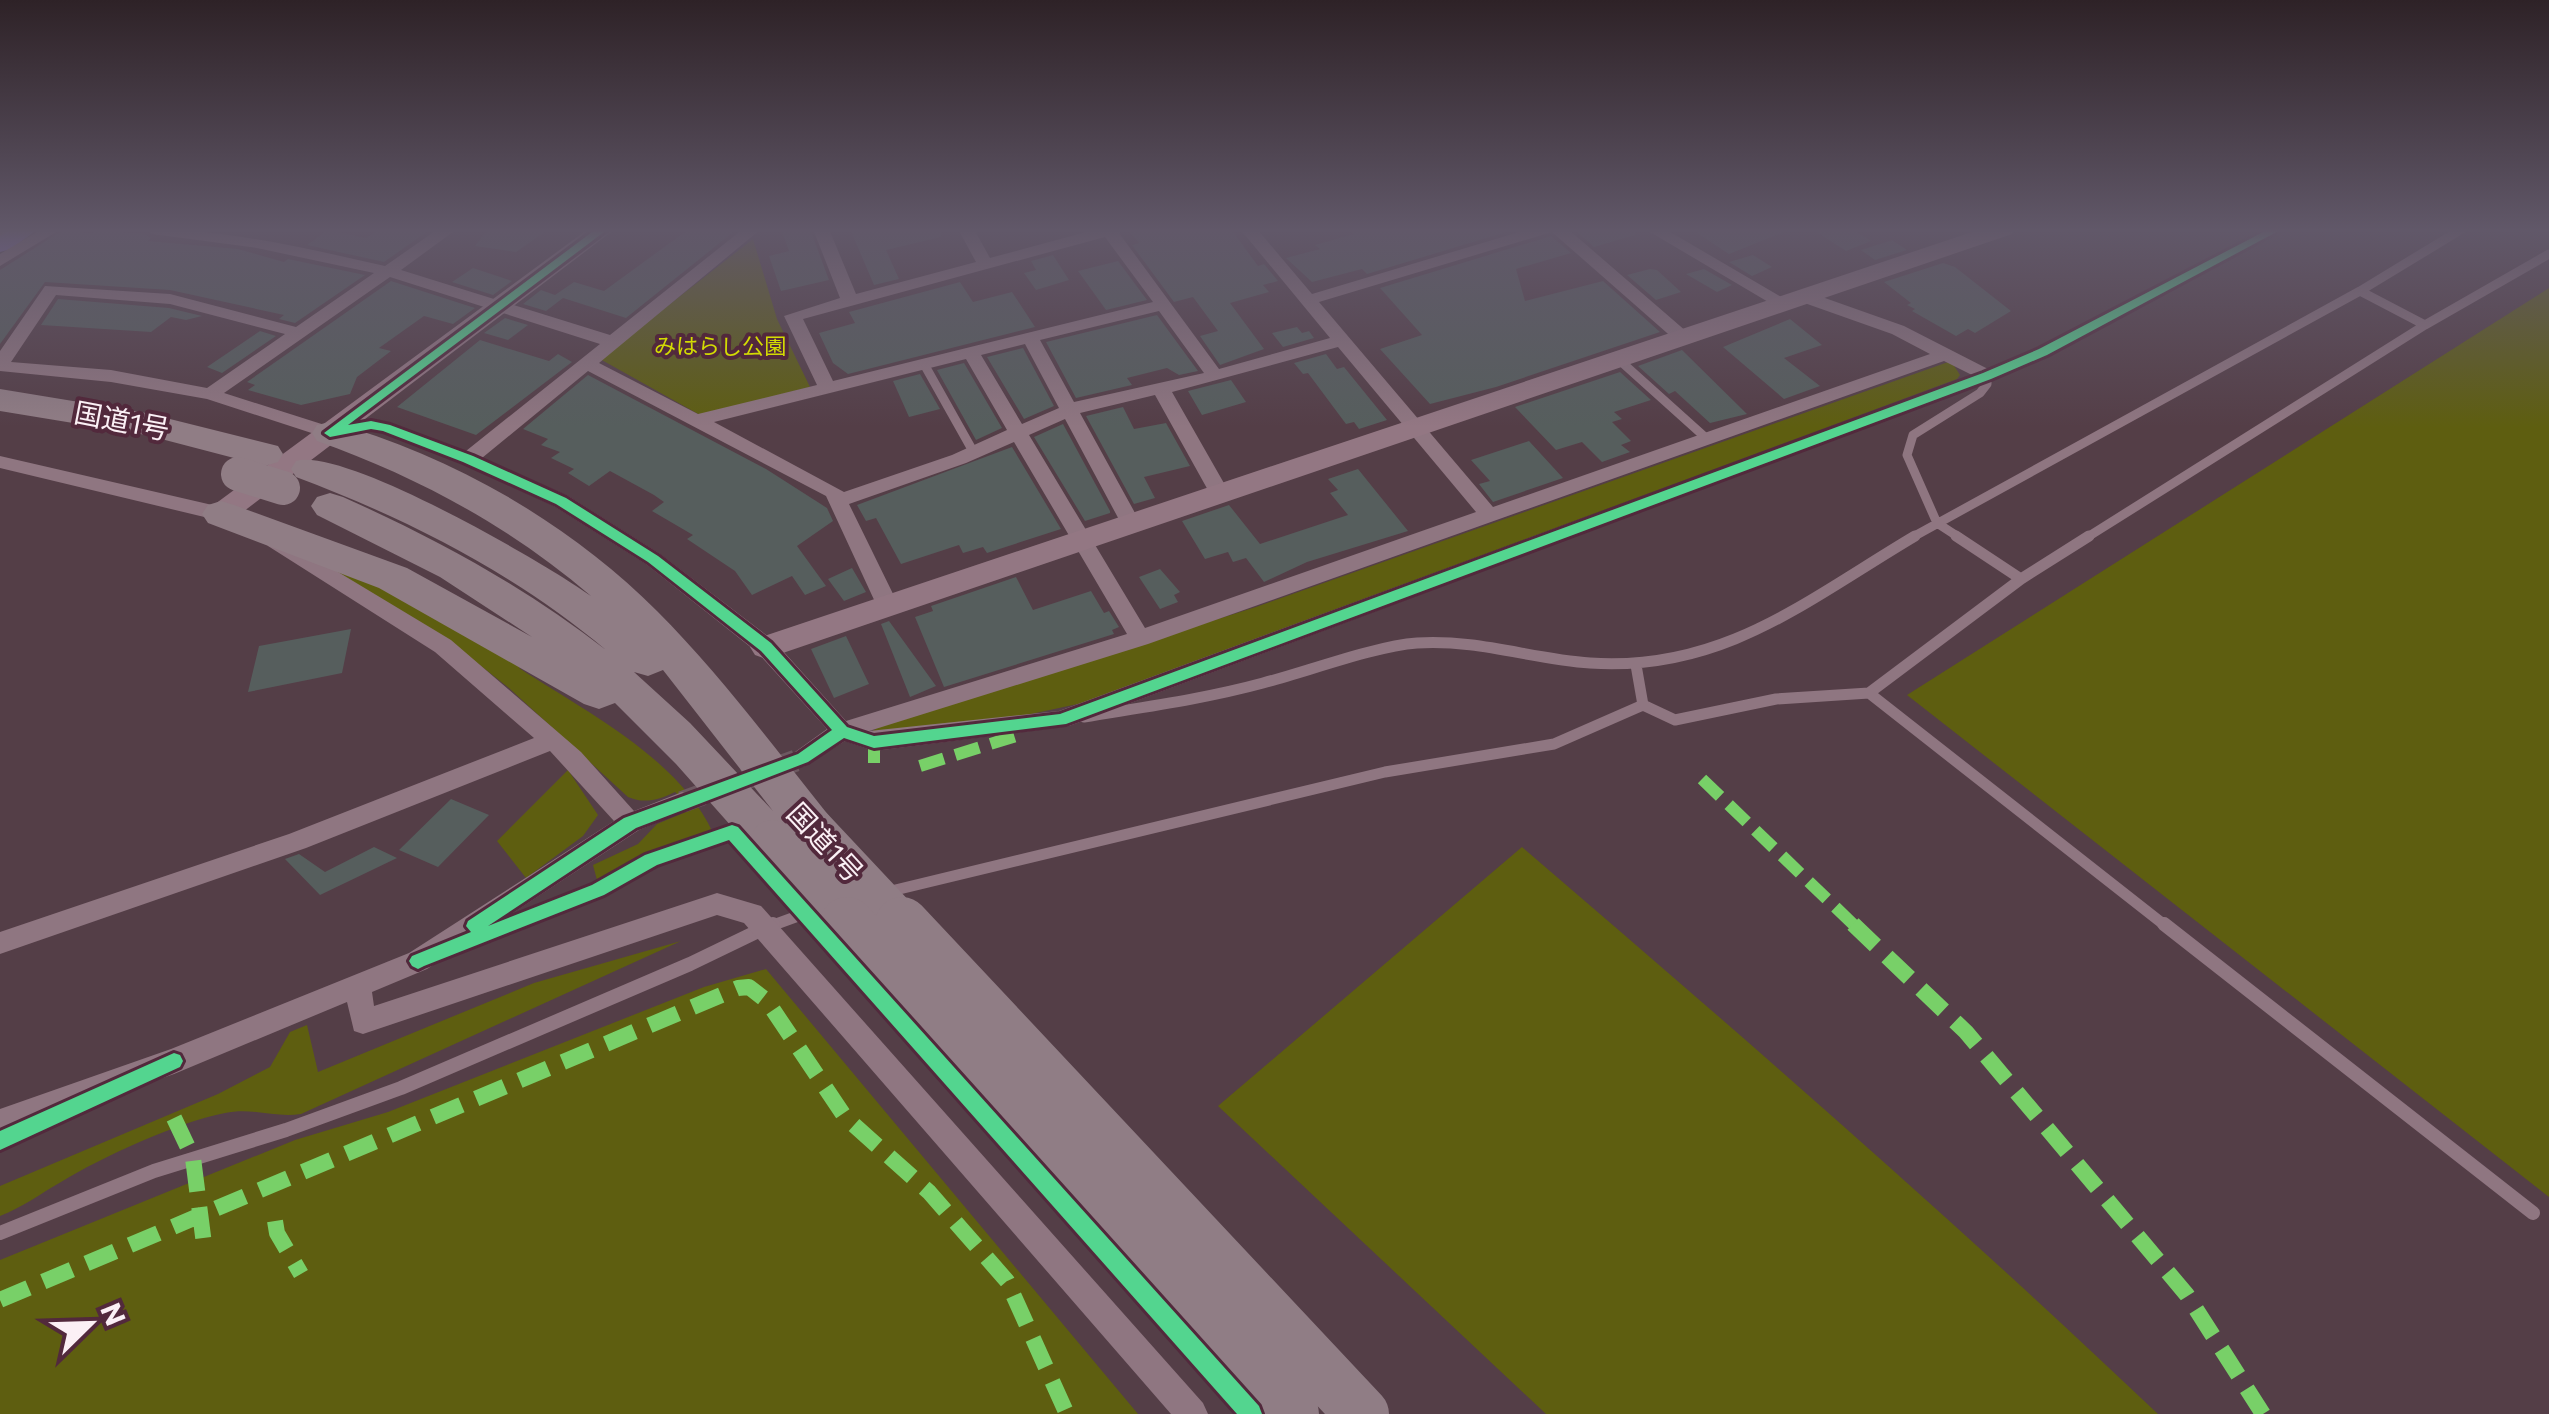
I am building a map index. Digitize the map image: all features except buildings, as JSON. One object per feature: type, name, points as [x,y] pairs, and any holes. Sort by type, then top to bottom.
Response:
[{"type":"highway","name":"国道1号","points":[[0,400],[146,424],[285,463],[368,522],[480,581],[592,660],[644,704],[691,782],[793,835],[1362,1414]]},
{"type":"highway","name":"国道1号","points":[[0,421],[125,443],[285,463]]},
{"type":"highway","points":[[285,463],[383,450],[545,539],[581,566],[674,655],[793,835]]},
{"type":"highway","points":[[233,518],[393,578],[604,696],[691,782]]},
{"type":"highway","name":"国道1号","points":[[793,835],[1292,1414]]},
{"type":"street","points":[[48,295],[0,365],[111,376],[210,394],[285,463]]},
{"type":"street","points":[[125,295],[170,298],[300,333]]},
{"type":"street","points":[[210,394],[356,295]]},
{"type":"street","points":[[468,295],[610,341]]},
{"type":"street","points":[[233,518],[285,463],[511,295]]},
{"type":"street","points":[[468,459],[669,295]]},
{"type":"street","points":[[847,295],[850,302]]},
{"type":"street","points":[[827,387],[793,316],[875,295]]},
{"type":"street","points":[[1155,295],[1215,376]]},
{"type":"street","points":[[1305,295],[1490,516]]},
{"type":"street","points":[[1309,300],[1326,295]]},
{"type":"street","points":[[1634,295],[1681,336]]},
{"type":"street","points":[[1783,295],[1898,330],[1987,376]]},
{"type":"street","points":[[766,647],[1803,295]]},
{"type":"street","points":[[1948,354],[1140,638],[842,731],[803,758],[874,742],[1061,720],[1987,376],[2043,352],[2151,295]]},
{"type":"street","points":[[697,420],[1162,305]]},
{"type":"street","points":[[1030,338],[1130,522]]},
{"type":"street","points":[[840,500],[974,453],[1071,409],[1215,376],[1343,340]]},
{"type":"street","points":[[971,353],[1140,638]]},
{"type":"street","points":[[586,363],[834,492],[888,604]]},
{"type":"street","points":[[1161,389],[1219,492]]},
{"type":"street","points":[[285,463],[371,426],[386,428],[468,459],[560,501],[653,559],[766,647],[842,731],[874,742]]},
{"type":"street","points":[[0,462],[233,518],[443,646],[573,758],[630,822]]},
{"type":"street","points":[[0,943],[297,841],[525,754],[551,740]]},
{"type":"street","points":[[0,1122],[174,1061],[418,960],[691,782]]},
{"type":"street","points":[[358,988],[363,1022],[428,997],[717,904],[738,907],[767,926],[1192,1414]]},
{"type":"lane","points":[[1061,720],[1146,710],[1216,696],[1414,642],[1473,644],[1586,663],[1636,665],[1684,658],[1741,640],[1937,523],[2351,295]]},
{"type":"lane","points":[[2370,295],[2425,324]]},
{"type":"lane","points":[[1642,704],[1675,720],[1776,699],[1869,693],[2020,579],[2476,295]]},
{"type":"lane","points":[[1617,358],[1706,438]]},
{"type":"lane","points":[[924,364],[974,453]]},
{"type":"lane","points":[[1987,376],[1987,384],[1980,392],[1912,436],[1907,455],[1937,523],[2020,579]]},
{"type":"lane","points":[[1636,665],[1642,704]]},
{"type":"lane","points":[[1869,693],[2533,1213]]},
{"type":"lane","points":[[0,1234],[154,1171],[286,1130],[400,1088],[690,964],[792,915],[1385,772],[1554,744],[1642,704]]},
{"type":"lane","points":[[418,960],[598,890]]},
{"type":"green space","name":"みはらし公園","points":[[682,295],[770,295],[777,319],[810,387],[700,415],[600,359]]},
{"type":"green space","points":[[2538,295],[2549,295],[2549,1197],[1907,695]]},
{"type":"green space","points":[[1951,361],[1960,375],[1957,379],[1087,702],[1017,717],[867,735],[880,726],[1256,607]]},
{"type":"green space","points":[[299,549],[342,563],[521,663],[519,668],[654,759],[698,806],[713,833],[597,880],[593,865],[638,844],[657,824],[693,809],[675,792],[652,800],[628,797],[509,688],[443,636]]},
{"type":"green space","points":[[568,770],[598,815],[583,836],[526,878],[497,841]]},
{"type":"green space","points":[[1522,847],[1844,1126],[2158,1414],[1546,1414],[1218,1106]]},
{"type":"green space","points":[[681,941],[301,1114],[235,1111],[185,1124],[97,1162],[0,1216],[0,1186],[218,1094],[270,1067],[290,1032],[307,1025],[318,1072],[534,983]]},
{"type":"green space","points":[[766,969],[1138,1414],[0,1414],[0,1260],[295,1140],[388,1112],[704,987]]},
{"type":"tunnel","points":[[682,802],[803,758]]},
{"type":"marked path","points":[[920,766],[1019,735]]},
{"type":"marked path","points":[[874,742],[874,763]]},
{"type":"marked path","points":[[1702,779],[1966,1032],[2187,1295],[2263,1414]]},
{"type":"marked path","points":[[0,1300],[738,988],[749,987],[767,1001],[845,1117],[929,1192],[1007,1281],[1067,1414]]},
{"type":"marked path","points":[[174,1118],[193,1158],[205,1252]]},
{"type":"marked path","points":[[275,1221],[277,1233],[301,1274]]},
{"type":"cycle path","points":[[334,430],[515,295]]},
{"type":"cycle path","points":[[330,433],[371,425],[386,428],[561,501],[653,559],[766,647],[842,731],[874,742],[1061,720],[1987,376],[2043,352],[2151,295]]},
{"type":"cycle path","points":[[474,926],[630,823],[803,758],[842,731]]},
{"type":"cycle path","points":[[418,961],[598,890],[651,860],[732,832],[1251,1414]]},
{"type":"cycle path","points":[[0,1141],[174,1061]]}]
